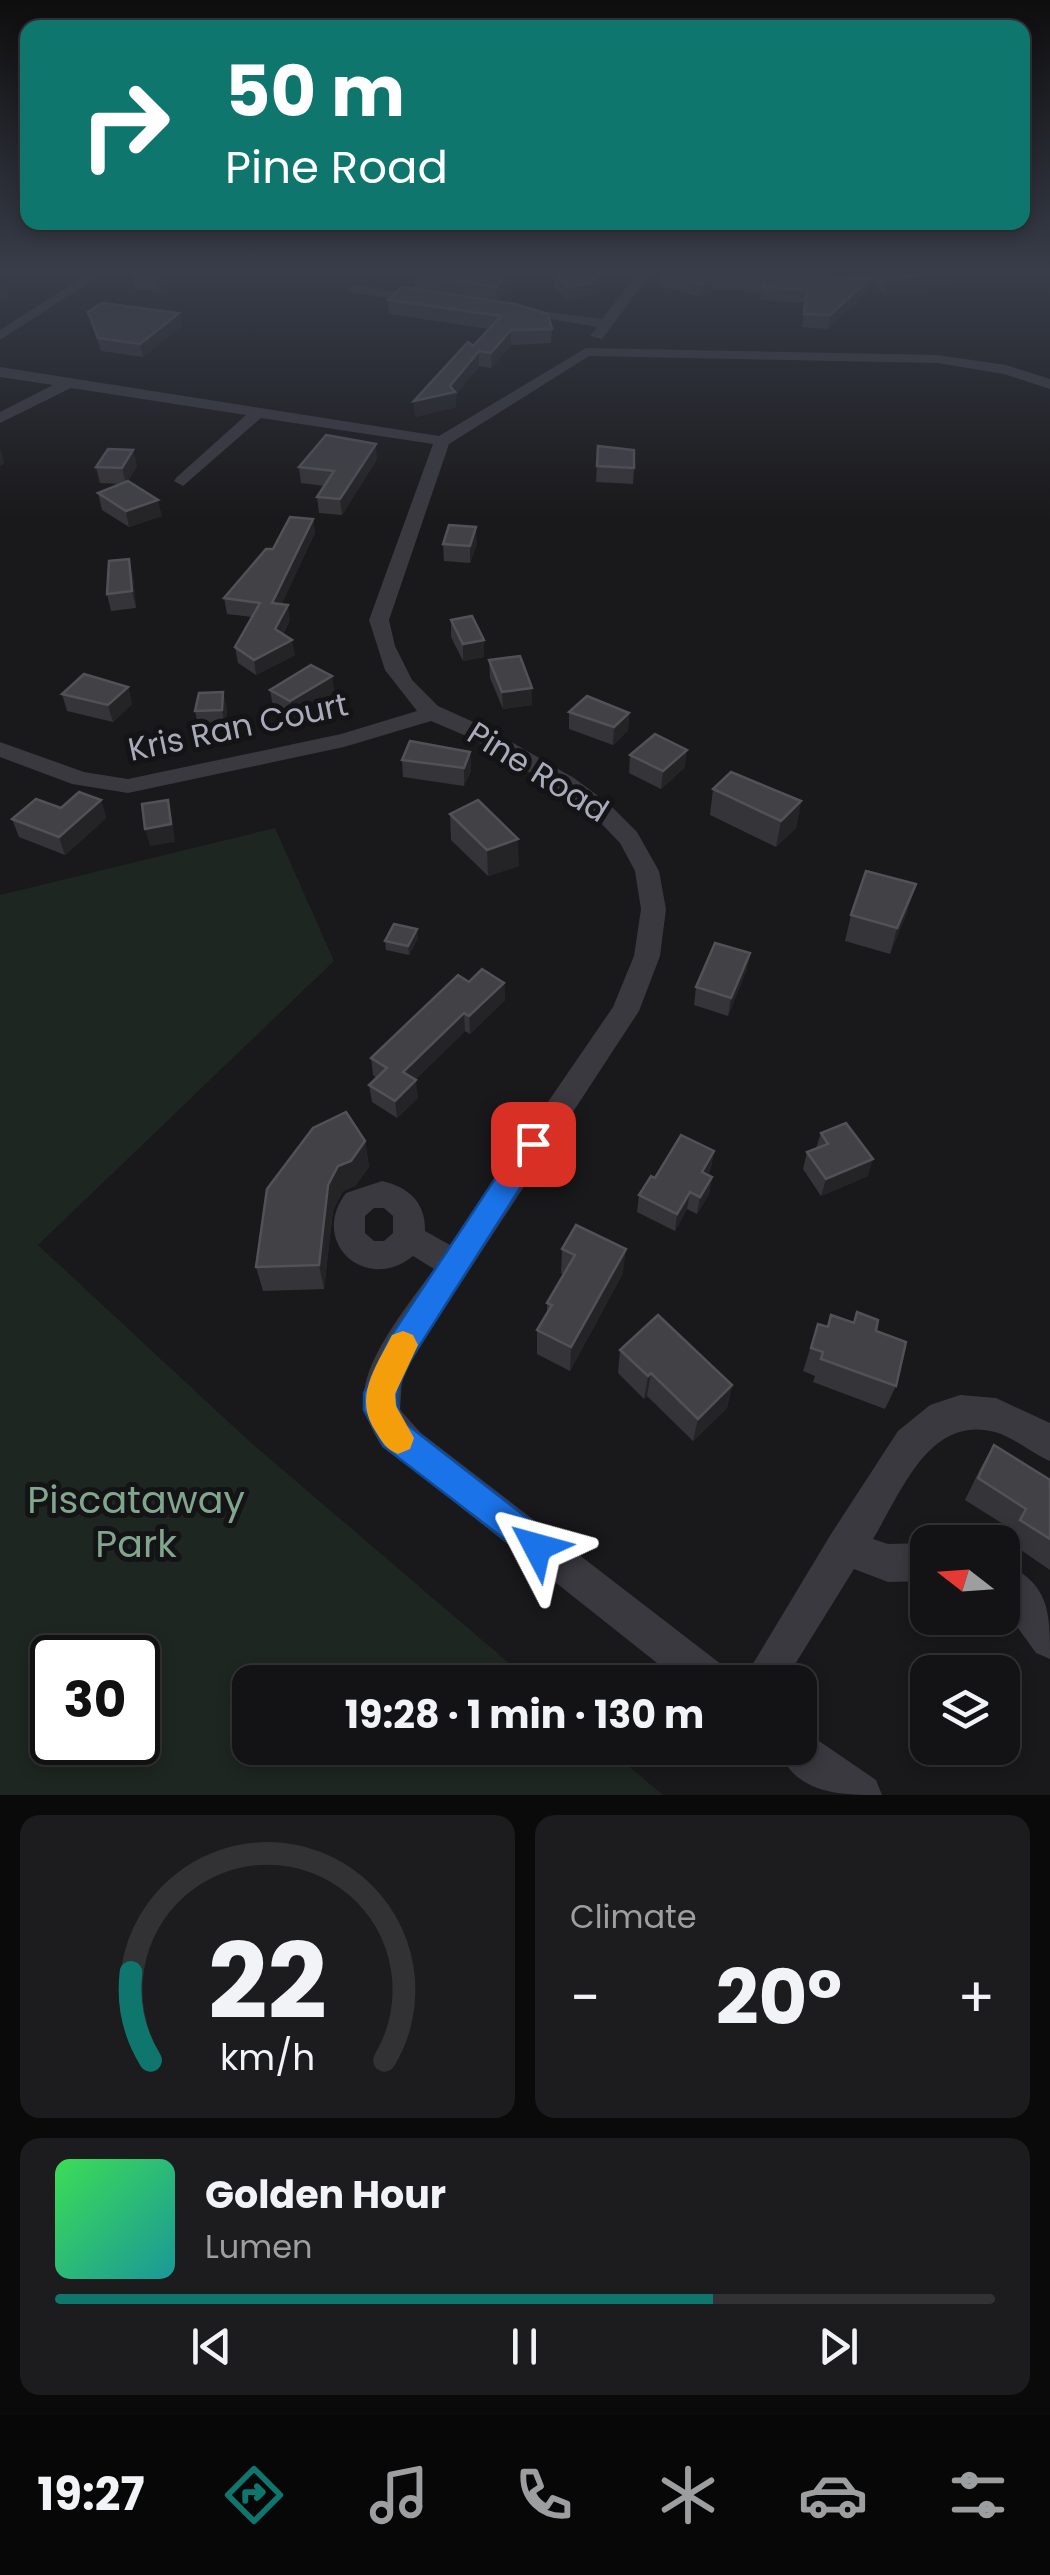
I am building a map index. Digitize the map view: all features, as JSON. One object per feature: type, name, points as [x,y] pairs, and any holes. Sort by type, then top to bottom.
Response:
[{"type":"street","points":[[0,372],[442,441],[585,353]]},
{"type":"street","points":[[624,353],[937,359],[1006,370],[1050,384]]},
{"type":"street","points":[[0,418],[68,384]]},
{"type":"street","points":[[183,480],[256,414]]},
{"type":"street","name":"Pine Road","points":[[442,441],[379,620],[384,648],[395,671],[432,714],[453,719],[552,774],[611,817],[635,842],[644,861],[654,914],[647,960],[625,1011],[388,1371],[380,1393],[386,1424],[691,1665]]},
{"type":"street","name":"Kris Ran Court","points":[[0,749],[80,779],[128,786],[344,740],[432,714]]},
{"type":"street","points":[[411,1239],[456,1265]]},
{"type":"street","points":[[772,1665],[922,1429],[945,1412],[958,1409],[998,1416],[1050,1443]]},
{"type":"street","points":[[844,1547],[888,1563],[910,1562]]},
{"type":"street","points":[[1020,1595],[1050,1639]]},
{"type":"street","points":[[817,1762],[861,1795]]},
{"type":"green space","name":"Piscataway Park","points":[[275,828],[334,961],[38,1245],[249,1441],[511,1665],[232,1665],[232,1765],[627,1765],[663,1795],[0,1795],[0,895]]},
{"type":"building","points":[[458,353],[478,353],[450,386],[455,392],[414,401]]},
{"type":"building","points":[[326,435],[376,444],[340,499],[317,497],[334,471],[299,467]]},
{"type":"building","points":[[598,446],[634,450],[634,468],[597,466]]},
{"type":"building","points":[[108,449],[133,450],[122,468],[96,467]]},
{"type":"building","points":[[128,481],[158,500],[126,511],[98,493]]},
{"type":"building","points":[[290,517],[313,519],[272,603],[288,605],[275,629],[292,640],[254,660],[235,647],[260,603],[224,598],[266,549],[273,549]]},
{"type":"building","points":[[449,525],[476,527],[470,546],[443,544]]},
{"type":"building","points":[[129,559],[132,591],[107,594],[109,561]]},
{"type":"building","points":[[472,616],[484,640],[463,644],[451,620]]},
{"type":"building","points":[[520,656],[532,688],[502,692],[489,660]]},
{"type":"building","points":[[311,665],[332,676],[290,701],[270,690]]},
{"type":"building","points":[[84,674],[128,687],[108,705],[62,694]]},
{"type":"building","points":[[223,692],[222,710],[195,711],[199,693]]},
{"type":"building","points":[[587,696],[629,713],[614,727],[569,712]]},
{"type":"building","points":[[655,734],[687,750],[663,771],[630,755]]},
{"type":"building","points":[[410,741],[470,752],[464,768],[402,760]]},
{"type":"building","points":[[731,772],[801,801],[781,821],[713,789]]},
{"type":"building","points":[[79,792],[101,800],[59,837],[12,819],[36,799],[61,808]]},
{"type":"building","points":[[168,800],[171,824],[145,829],[142,804]]},
{"type":"building","points":[[478,800],[518,839],[487,850],[450,814]]},
{"type":"building","points":[[866,871],[916,884],[897,928],[851,915]]},
{"type":"building","points":[[394,924],[417,929],[408,946],[385,941]]},
{"type":"building","points":[[715,943],[750,953],[731,998],[696,987]]},
{"type":"building","points":[[482,969],[504,983],[469,1016],[464,1013],[403,1072],[416,1080],[395,1101],[369,1085],[387,1068],[371,1058],[458,975],[469,982]]},
{"type":"building","points":[[346,1112],[365,1141],[351,1161],[338,1166],[328,1185],[319,1265],[256,1267],[267,1189],[313,1128]]},
{"type":"building","points":[[846,1123],[873,1159],[826,1179],[807,1152],[828,1144],[821,1133]]},
{"type":"building","points":[[681,1135],[714,1151],[702,1172],[712,1177],[700,1197],[690,1192],[677,1214],[639,1195],[651,1176],[655,1178]]},
{"type":"building","points":[[576,1225],[626,1249],[571,1347],[537,1330],[552,1305],[547,1303],[575,1255],[562,1249]]},
{"type":"building","points":[[857,1312],[878,1320],[876,1331],[906,1342],[896,1386],[821,1359],[823,1352],[811,1348],[818,1324],[828,1327],[831,1315],[854,1323]]},
{"type":"building","points":[[658,1315],[732,1385],[698,1419],[651,1373],[648,1376],[620,1350]]},
{"type":"building","points":[[994,1445],[1050,1480],[1050,1539],[1020,1520],[1026,1509],[978,1478]]},
{"type":"slow traffic","points":[[398,1438],[380,1410],[380,1393],[403,1345]]},
{"type":"route","points":[[533,1144],[400,1349],[380,1393],[380,1410],[394,1434],[537,1547]]}]
